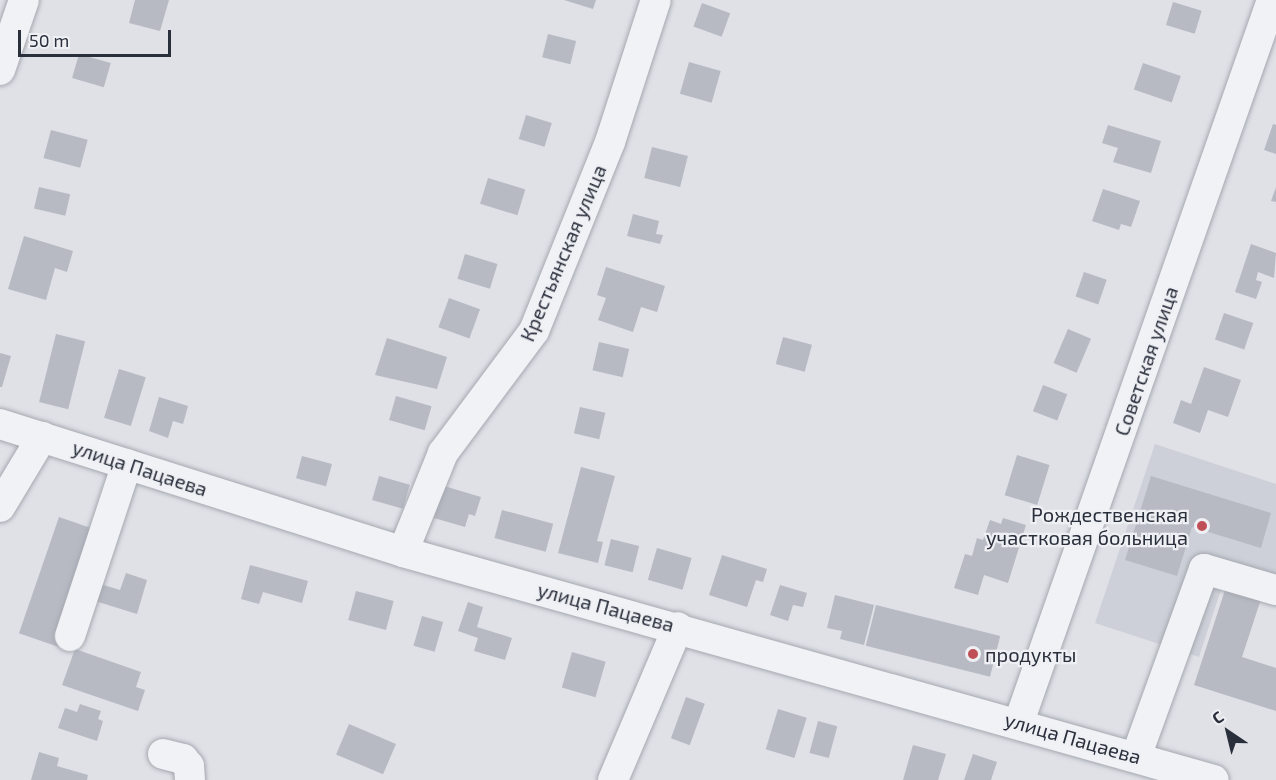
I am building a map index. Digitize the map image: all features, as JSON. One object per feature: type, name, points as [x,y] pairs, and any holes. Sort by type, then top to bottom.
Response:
[{"type":"street","points":[[0,70],[24,0]]},
{"type":"street","name":"Крестьянская улица","points":[[403,552],[443,453],[534,331],[610,142],[656,0]]},
{"type":"street","name":"Советская улица","points":[[1019,722],[1272,0]]},
{"type":"street","name":"улица Пацаева","points":[[0,424],[403,552],[1019,722],[1214,780]]},
{"type":"street","points":[[0,507],[42,437]]},
{"type":"street","points":[[70,636],[127,464]]},
{"type":"street","points":[[1136,757],[1204,569],[1276,590]]},
{"type":"street","points":[[613,780],[678,627]]},
{"type":"street","points":[[163,754],[183,759],[189,766],[190,780]]},
{"type":"shaded area","name":"Рождественская участковая больница","points":[[1155,444],[1276,484],[1276,583],[1228,568],[1199,657],[1095,623]]},
{"type":"building","points":[[135,0],[169,0],[160,31],[129,23]]},
{"type":"building","points":[[564,0],[596,0],[593,9]]},
{"type":"building","points":[[1173,2],[1202,11],[1195,34],[1166,25]]},
{"type":"building","points":[[702,3],[730,13],[722,37],[693,26]]},
{"type":"building","points":[[548,34],[576,41],[570,64],[542,57]]},
{"type":"building","points":[[79,54],[111,63],[104,87],[72,78]]},
{"type":"building","points":[[689,62],[721,71],[712,103],[680,94]]},
{"type":"building","points":[[1143,63],[1181,76],[1172,102],[1134,89]]},
{"type":"building","points":[[526,115],[552,123],[545,147],[519,139]]},
{"type":"building","points":[[1273,124],[1276,125],[1276,154],[1264,150]]},
{"type":"building","points":[[1108,125],[1161,141],[1151,173],[1113,162],[1118,148],[1102,143]]},
{"type":"building","points":[[51,130],[88,140],[80,168],[43,158]]},
{"type":"building","points":[[652,147],[688,156],[680,187],[644,178]]},
{"type":"building","points":[[488,178],[525,189],[517,215],[480,204]]},
{"type":"building","points":[[39,187],[70,194],[65,216],[34,208]]},
{"type":"building","points":[[1276,187],[1276,202],[1271,201]]},
{"type":"building","points":[[1103,189],[1140,201],[1131,227],[1121,224],[1119,230],[1092,221]]},
{"type":"building","points":[[633,214],[659,221],[656,234],[663,235],[660,244],[627,236]]},
{"type":"building","points":[[24,236],[73,251],[67,272],[55,268],[46,300],[8,289]]},
{"type":"building","points":[[1251,244],[1276,253],[1274,278],[1258,272],[1256,280],[1262,282],[1256,299],[1235,292]]},
{"type":"building","points":[[465,254],[498,264],[490,289],[457,279]]},
{"type":"building","points":[[606,267],[665,286],[657,312],[641,307],[633,332],[598,320],[606,298],[597,295]]},
{"type":"building","points":[[1084,272],[1107,280],[1098,304],[1076,297]]},
{"type":"building","points":[[449,298],[480,309],[469,338],[438,327]]},
{"type":"building","points":[[1224,313],[1253,323],[1244,350],[1215,339]]},
{"type":"building","points":[[1068,329],[1091,339],[1077,373],[1054,363]]},
{"type":"building","points":[[56,334],[85,341],[68,409],[39,402]]},
{"type":"building","points":[[783,337],[812,345],[805,372],[776,364]]},
{"type":"building","points":[[387,338],[447,357],[437,389],[375,375]]},
{"type":"building","points":[[599,342],[629,349],[623,377],[592,370]]},
{"type":"building","points":[[0,353],[11,356],[2,387],[0,387]]},
{"type":"building","points":[[1204,367],[1241,380],[1228,417],[1208,410],[1200,433],[1173,423],[1181,400],[1191,404]]},
{"type":"building","points":[[119,369],[146,377],[131,426],[104,418]]},
{"type":"building","points":[[1043,385],[1067,394],[1057,420],[1033,411]]},
{"type":"building","points":[[396,396],[432,406],[425,430],[389,420]]},
{"type":"building","points":[[159,397],[188,406],[183,424],[173,421],[168,438],[149,431]]},
{"type":"building","points":[[580,407],[605,413],[599,439],[574,433]]},
{"type":"building","points":[[1017,455],[1050,465],[1037,505],[1005,495]]},
{"type":"building","points":[[302,456],[332,464],[326,486],[296,478]]},
{"type":"building","points":[[581,467],[615,476],[597,541],[603,542],[598,563],[558,553]]},
{"type":"building","points":[[379,476],[410,485],[403,509],[372,500]]},
{"type":"building","points":[[1151,476],[1271,513],[1261,548],[1192,527],[1177,576],[1125,560]]},
{"type":"building","points":[[444,486],[481,497],[475,516],[469,514],[465,527],[434,518]]},
{"type":"building","points":[[502,510],[553,524],[546,552],[494,538]]},
{"type":"building","points":[[59,517],[99,531],[59,647],[19,633]]},
{"type":"building","points":[[1003,518],[1026,525],[1008,583],[984,575],[978,595],[954,588],[965,554],[972,556],[977,538],[983,540],[990,520],[1001,524]]},
{"type":"building","points":[[611,539],[639,546],[633,572],[604,565]]},
{"type":"building","points":[[657,548],[692,558],[683,590],[648,580]]},
{"type":"building","points":[[722,555],[767,569],[763,582],[756,580],[747,607],[709,595]]},
{"type":"building","points":[[250,565],[308,581],[302,603],[263,592],[259,604],[241,599]]},
{"type":"building","points":[[126,573],[147,580],[137,614],[92,600],[97,583],[120,590]]},
{"type":"building","points":[[780,585],[807,593],[803,607],[793,605],[788,621],[770,615]]},
{"type":"building","points":[[1226,587],[1261,599],[1242,657],[1276,668],[1276,711],[1194,685]]},
{"type":"building","points":[[356,591],[394,601],[386,630],[348,620]]},
{"type":"building","points":[[835,595],[874,605],[864,645],[840,639],[842,631],[827,628]]},
{"type":"building","points":[[468,602],[483,607],[477,627],[512,638],[505,660],[474,651],[478,638],[458,631]]},
{"type":"building","points":[[876,605],[1000,636],[990,677],[866,646]]},
{"type":"building","points":[[422,616],[443,622],[435,652],[413,646]]},
{"type":"building","points":[[75,649],[141,672],[136,687],[145,690],[138,711],[62,685]]},
{"type":"building","points":[[572,652],[606,662],[595,697],[562,688]]},
{"type":"building","points":[[686,697],[705,704],[690,745],[671,738]]},
{"type":"building","points":[[80,704],[101,711],[98,719],[103,721],[97,741],[58,728],[65,708],[77,712]]},
{"type":"building","points":[[778,709],[807,718],[794,758],[766,749]]},
{"type":"building","points":[[818,721],[837,726],[829,758],[809,753]]},
{"type":"building","points":[[349,724],[396,744],[383,774],[336,754]]},
{"type":"building","points":[[913,745],[946,754],[938,780],[903,780]]},
{"type":"building","points":[[39,752],[59,758],[57,766],[88,775],[87,780],[31,780]]},
{"type":"building","points":[[973,754],[997,762],[991,780],[964,780]]},
{"type":"place","name":"Рождественская участковая больница","points":[[1202,526]]},
{"type":"place","name":"продукты","points":[[973,654]]}]
